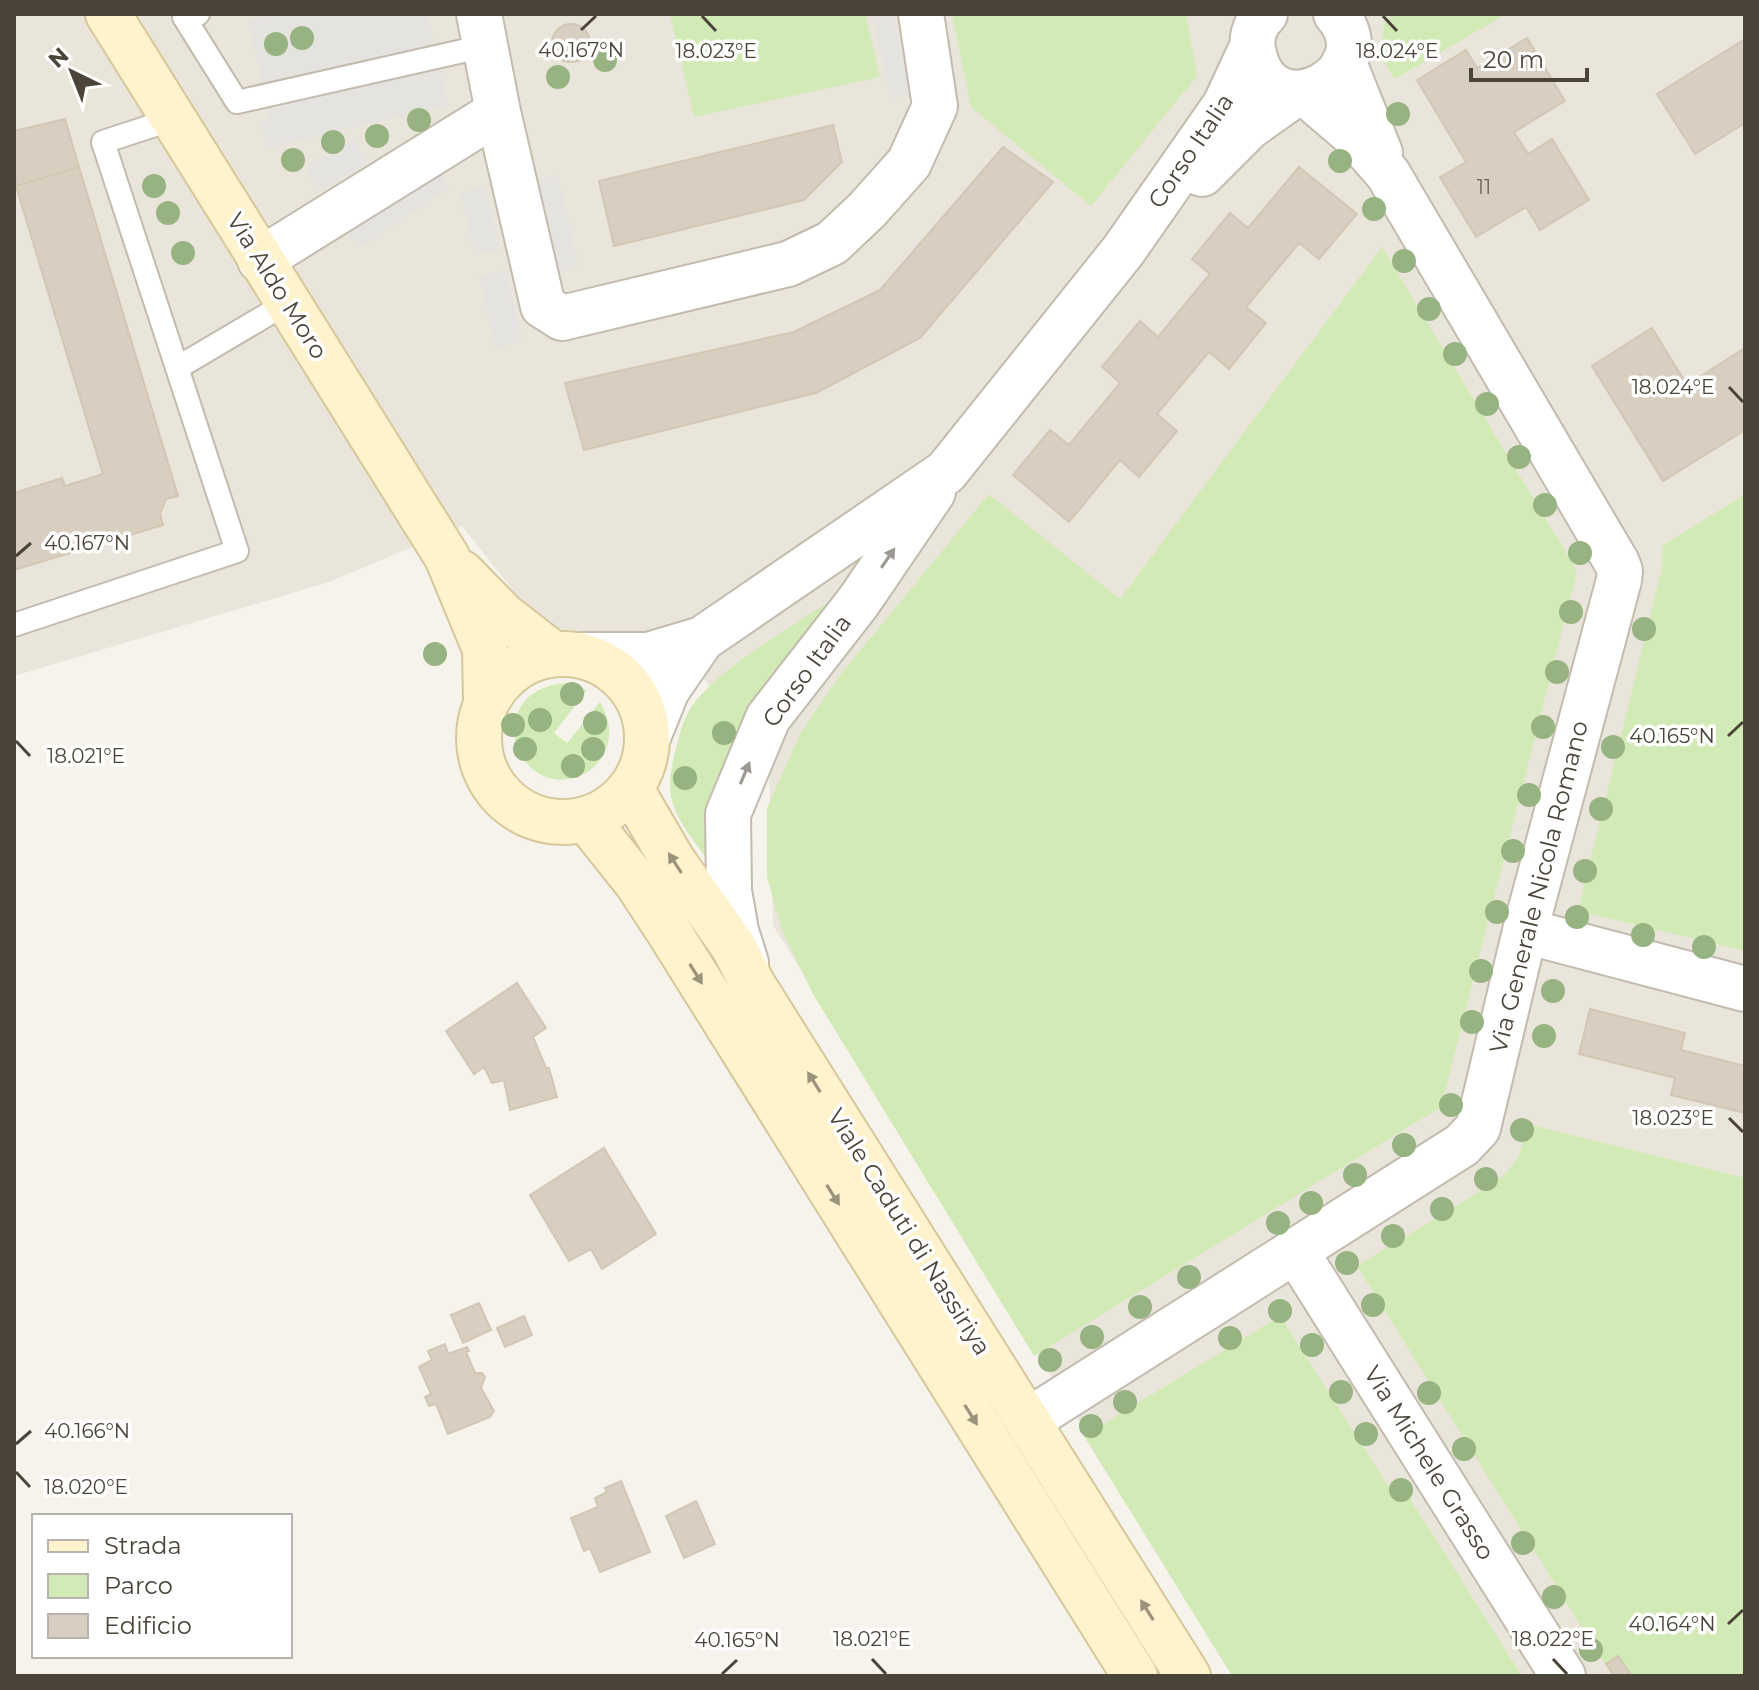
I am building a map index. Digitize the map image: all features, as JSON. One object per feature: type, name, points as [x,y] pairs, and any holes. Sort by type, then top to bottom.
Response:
[{"type":"main road","name":"Via Aldo Moro","points":[[108,14],[447,557],[485,649],[486,701]]},
{"type":"main road","name":"Via Aldo Moro","points":[[447,557],[504,616],[568,654]]},
{"type":"main road","points":[[568,654],[609,667],[630,685],[643,710],[648,737],[644,764],[631,789],[611,808],[586,819],[558,823],[531,817],[508,803],[490,782],[479,756],[478,728],[486,701],[502,678],[525,661],[568,654]]},
{"type":"main road","name":"Viale Caduti di Nassiriya","points":[[631,789],[673,861],[733,946],[753,985],[1188,1676]]},
{"type":"main road","name":"Viale Caduti di Nassiriya","points":[[586,819],[661,919],[1135,1676]]},
{"type":"street","points":[[482,30],[543,306],[562,318],[788,264],[832,243],[909,163],[935,106],[921,14]]},
{"type":"street","name":"Corso Italia","points":[[1254,27],[1256,64],[1266,79],[1280,89],[1301,93]]},
{"type":"street","name":"Corso Italia","points":[[753,985],[736,931],[729,891],[728,814],[768,718],[859,601],[946,472],[1123,251],[1225,105],[1254,27]]},
{"type":"street","name":"Corso Italia","points":[[1123,251],[1249,127],[1301,93],[1321,88],[1335,78],[1348,35]]},
{"type":"street","name":"Via Generale Nicola Romano","points":[[1348,35],[1388,174]]},
{"type":"street","name":"Via Generale Nicola Romano","points":[[1029,1420],[1462,1145],[1478,1128],[1525,931],[1620,571],[1388,174],[1353,134],[1301,93]]},
{"type":"street","points":[[260,260],[498,112]]},
{"type":"street","name":"Corso Italia","points":[[568,654],[648,655],[702,639],[946,472]]},
{"type":"street","name":"Corso Italia","points":[[648,737],[667,690],[702,639]]},
{"type":"street","points":[[1525,931],[1745,989]]},
{"type":"street","name":"Via Michele Grasso","points":[[1295,1250],[1563,1676]]},
{"type":"lane","points":[[188,15],[237,102],[482,30]]},
{"type":"lane","points":[[14,625],[237,551],[103,142],[173,119]]},
{"type":"lane","points":[[177,368],[287,303]]},
{"type":"shaded area","points":[[14,14],[1745,14],[1745,1676],[1236,1676],[773,925],[769,756],[670,639],[543,628],[462,526],[329,582],[14,676]]},
{"type":"shaded area","points":[[277,14],[428,14],[448,105],[267,148],[261,122],[270,119],[248,21]]},
{"type":"shaded area","points":[[872,14],[893,14],[911,95],[891,99]]},
{"type":"shaded area","points":[[353,139],[366,163],[320,191],[306,167]]},
{"type":"shaded area","points":[[439,170],[450,187],[358,248],[346,231]]},
{"type":"shaded area","points":[[558,174],[579,268],[555,274],[534,180]]},
{"type":"shaded area","points":[[486,187],[499,249],[475,256],[460,193]]},
{"type":"shaded area","points":[[505,270],[522,341],[496,348],[479,277]]},
{"type":"green space","points":[[670,14],[865,14],[880,77],[694,117]]},
{"type":"green space","points":[[952,14],[1186,14],[1197,76],[1091,206],[971,107]]},
{"type":"green space","points":[[1392,14],[1506,14],[1395,79],[1382,59],[1384,23]]},
{"type":"green space","points":[[1382,247],[1577,571],[1441,1107],[1034,1356],[813,994],[782,930],[767,877],[767,808],[801,732],[841,674],[989,494],[1120,599]]},
{"type":"green space","points":[[1745,494],[1745,951],[1578,911],[1662,568],[1662,546]]},
{"type":"green space","points":[[839,595],[767,682],[738,731],[719,785],[707,859],[682,824],[671,795],[672,764],[686,716],[700,696],[736,664]]},
{"type":"green space","points":[[566,683],[587,690],[554,733],[567,743],[600,702],[609,725],[607,745],[599,762],[585,773],[567,779],[549,778],[532,769],[519,751],[515,724],[520,707],[530,696],[543,688]]},
{"type":"green space","points":[[1527,1124],[1745,1178],[1745,1676],[1612,1676],[1357,1266],[1503,1177],[1519,1156]]},
{"type":"green space","points":[[1280,1316],[1397,1500],[1407,1494],[1522,1676],[1232,1676],[1084,1436]]},
{"type":"building","points":[[571,24],[584,30],[590,43],[584,56],[571,62],[558,56],[552,43],[558,30]]},
{"type":"building","points":[[1527,38],[1565,101],[1514,132],[1528,154],[1552,139],[1589,200],[1540,230],[1526,207],[1476,237],[1440,177],[1466,162],[1417,80],[1466,50],[1477,68]]},
{"type":"building","points":[[1745,39],[1745,123],[1695,154],[1657,94]]},
{"type":"building","points":[[65,119],[79,167],[16,186],[14,131]]},
{"type":"building","points":[[833,125],[842,162],[804,200],[614,246],[599,181]]},
{"type":"building","points":[[1003,147],[1053,182],[920,338],[816,393],[584,450],[565,383],[794,332],[880,290]]},
{"type":"building","points":[[79,167],[178,496],[166,499],[160,514],[163,525],[14,570],[14,493],[62,478],[65,486],[103,474],[16,186]]},
{"type":"building","points":[[1299,167],[1357,214],[1319,259],[1299,243],[1246,307],[1266,323],[1229,369],[1209,352],[1157,414],[1177,431],[1139,477],[1120,460],[1069,522],[1013,475],[1050,430],[1069,445],[1120,383],[1102,367],[1140,321],[1158,337],[1210,274],[1192,259],[1230,213],[1248,228]]},
{"type":"building","points":[[1652,328],[1687,385],[1743,349],[1745,352],[1745,430],[1663,481],[1592,366]]},
{"type":"building","points":[[517,983],[546,1028],[533,1037],[546,1068],[549,1068],[557,1097],[510,1110],[504,1080],[492,1083],[484,1067],[474,1074],[446,1031]]},
{"type":"building","points":[[1590,1009],[1685,1033],[1681,1050],[1745,1066],[1745,1113],[1671,1095],[1675,1078],[1579,1054]]},
{"type":"building","points":[[604,1148],[656,1234],[602,1269],[591,1249],[569,1261],[530,1195]]},
{"type":"building","points":[[479,1303],[491,1330],[463,1343],[451,1315]]},
{"type":"building","points":[[524,1316],[532,1335],[505,1347],[497,1328]]},
{"type":"building","points":[[445,1344],[448,1354],[467,1347],[469,1351],[466,1352],[475,1373],[482,1373],[485,1377],[481,1388],[494,1411],[490,1417],[448,1434],[436,1404],[429,1406],[425,1397],[431,1394],[419,1367],[432,1360],[428,1351]]},
{"type":"building","points":[[621,1481],[650,1552],[600,1572],[590,1548],[584,1551],[571,1518],[598,1507],[595,1498],[607,1492],[605,1488]]},
{"type":"building","points":[[696,1501],[715,1544],[684,1558],[666,1516]]},
{"type":"building","points":[[1618,1656],[1631,1675],[1614,1676],[1606,1664]]}]
